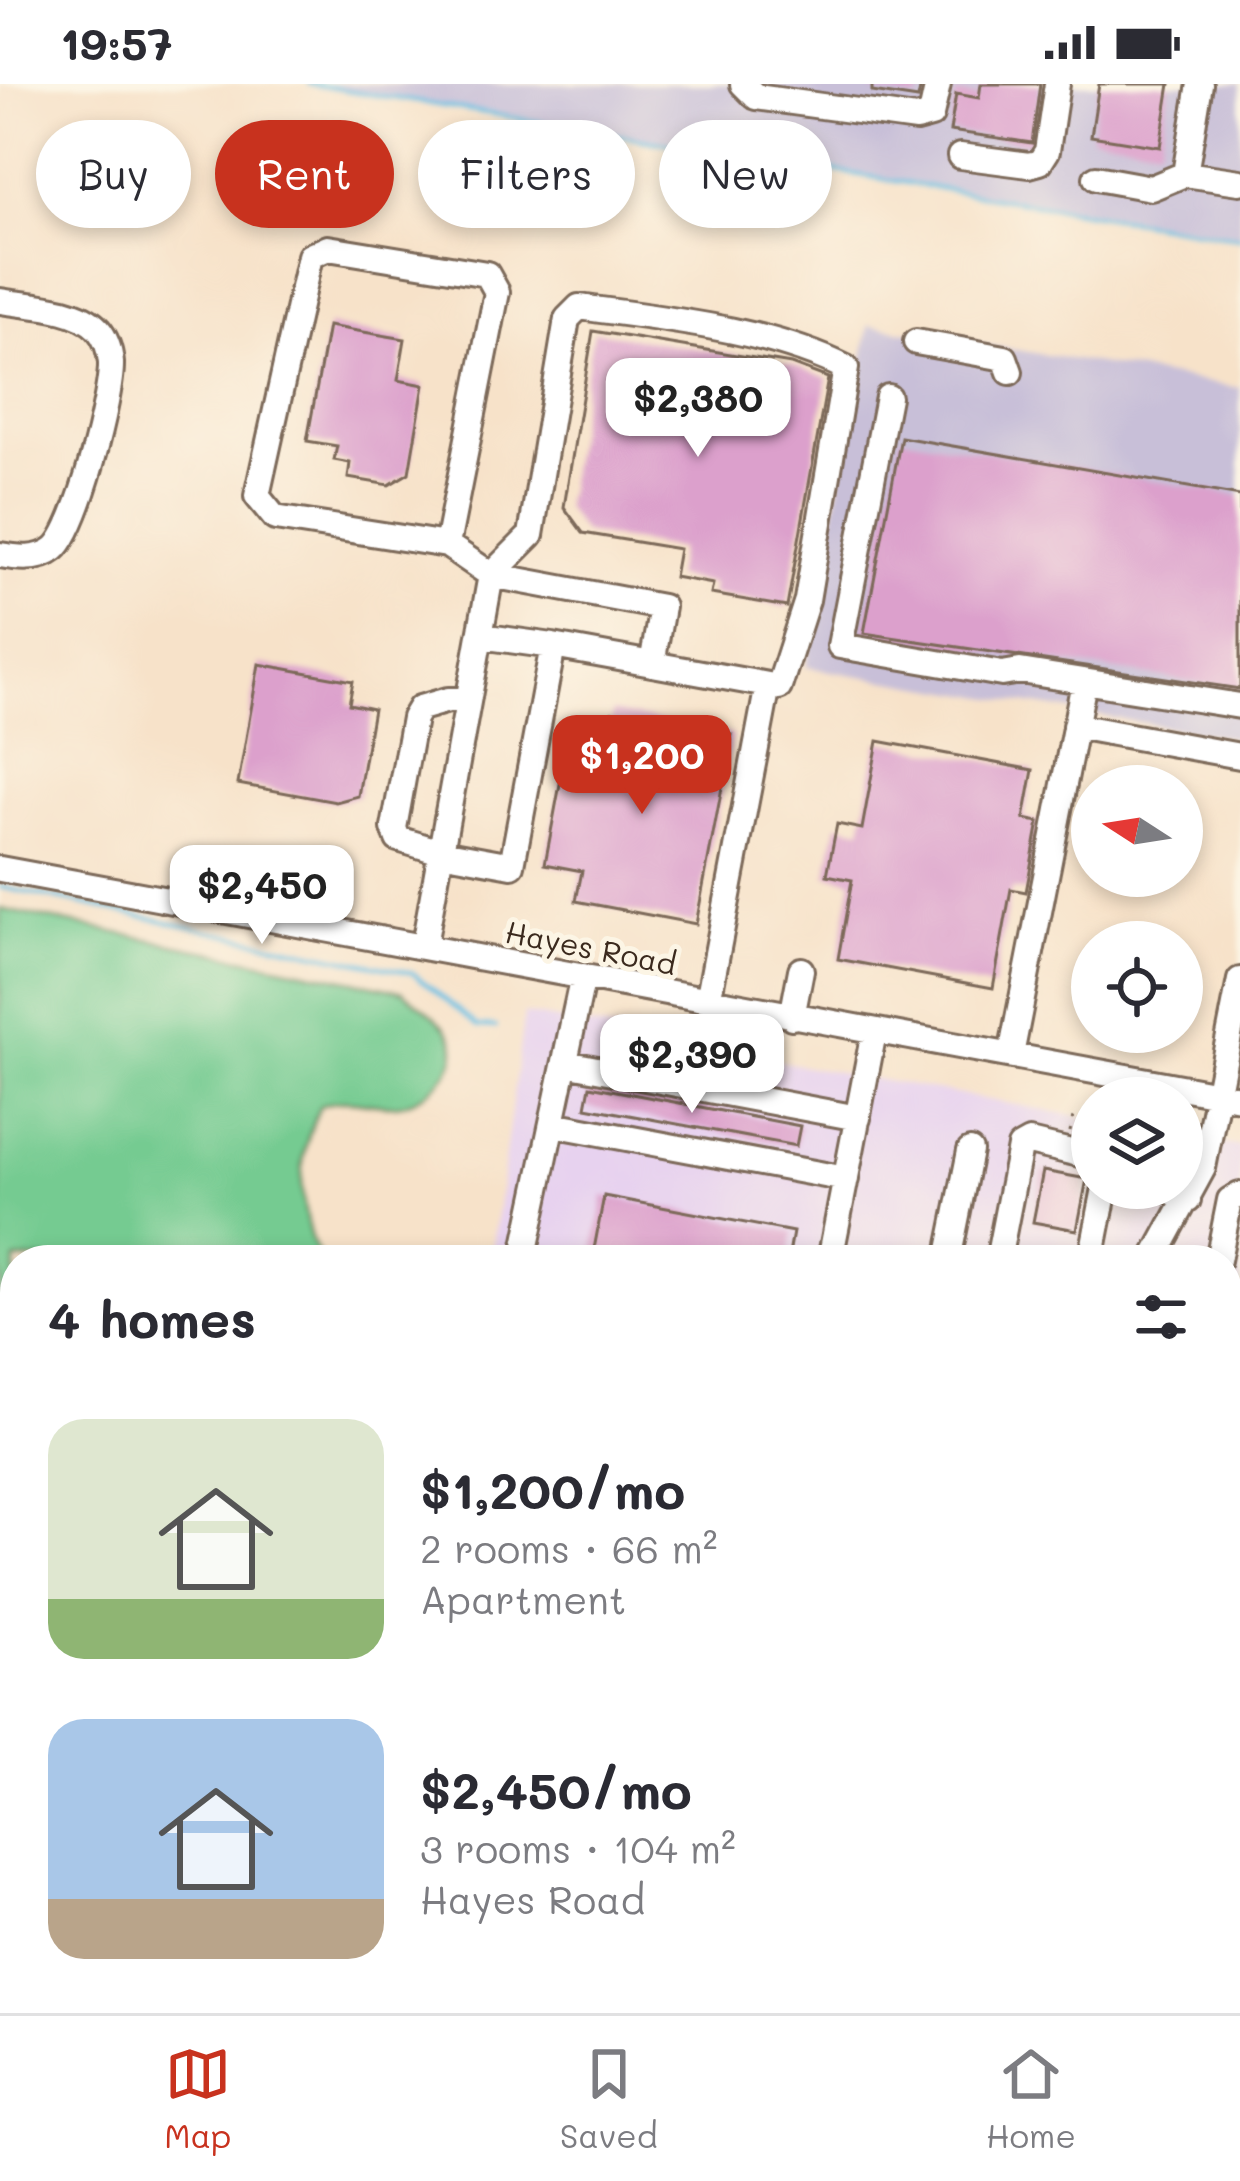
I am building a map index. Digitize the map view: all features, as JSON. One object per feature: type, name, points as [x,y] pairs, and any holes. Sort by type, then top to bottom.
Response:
[{"type":"street","points":[[743,84],[755,97],[916,119],[931,115],[938,84]]},
{"type":"street","points":[[960,155],[1029,165],[1040,162],[1047,151],[1057,84]]},
{"type":"street","points":[[1185,173],[1199,84]]},
{"type":"street","points":[[1096,178],[1151,188],[1185,173],[1240,182]]},
{"type":"street","points":[[447,545],[497,292],[487,274],[328,248],[310,256],[257,496],[275,518],[447,545],[491,574],[662,607],[652,664]]},
{"type":"street","points":[[0,301],[68,313],[97,327],[111,357],[111,380],[80,503],[67,532],[54,550],[10,557]]},
{"type":"street","points":[[424,945],[479,636],[491,574],[531,536],[567,319],[579,308],[659,318],[807,348],[846,368],[807,600],[779,687],[479,636]]},
{"type":"street","points":[[916,342],[1005,358],[1010,372]]},
{"type":"street","points":[[888,397],[840,646],[1002,674],[1020,671],[1240,706]]},
{"type":"street","points":[[468,700],[420,708],[414,718],[394,828],[398,838],[441,852],[512,865],[553,646]]},
{"type":"street","points":[[1011,1054],[1084,682]]},
{"type":"street","points":[[708,1001],[768,685]]},
{"type":"street","points":[[1075,726],[1240,756]]},
{"type":"street","name":"Hayes Road","points":[[0,869],[1229,1096]]},
{"type":"street","points":[[792,1017],[801,970]]},
{"type":"street","points":[[526,1245],[583,976]]},
{"type":"street","points":[[1203,1165],[1229,1096],[1240,980]]},
{"type":"street","points":[[833,1245],[874,1032]]},
{"type":"street","points":[[565,1063],[857,1118]]},
{"type":"street","points":[[552,1124],[846,1179]]},
{"type":"street","points":[[1001,1245],[1020,1148],[1029,1142],[1071,1152]]},
{"type":"street","points":[[951,1245],[970,1150]]},
{"type":"street","points":[[1203,1193],[1235,1197],[1222,1245]]},
{"type":"street","points":[[1094,1245],[1101,1209]]},
{"type":"street","points":[[1162,1245],[1183,1209]]},
{"type":"shaded area","points":[[316,84],[1240,84],[1240,235],[832,168],[832,120],[659,120],[659,140],[635,136],[635,120],[536,120]]},
{"type":"shaded area","points":[[869,325],[1240,388],[1240,739],[806,667]]},
{"type":"shaded area","points":[[524,1014],[1071,1115],[1071,1209],[1203,1209],[1203,1140],[1240,1147],[1240,1245],[493,1245]]},
{"type":"green space","points":[[0,909],[403,991],[451,1035],[454,1059],[448,1071],[417,1098],[394,1105],[350,1101],[320,1106],[303,1160],[302,1187],[314,1245],[0,1245]]},
{"type":"building","points":[[872,84],[921,84],[918,99],[872,92]]},
{"type":"building","points":[[981,84],[1040,84],[1032,143],[950,131],[956,94],[979,98]]},
{"type":"building","points":[[1099,84],[1170,84],[1160,147],[1091,136]]},
{"type":"building","points":[[328,326],[405,339],[398,380],[424,385],[409,473],[389,485],[348,478],[350,463],[334,460],[337,446],[307,441]]},
{"type":"building","points":[[593,331],[791,364],[828,378],[787,607],[711,594],[713,584],[674,577],[679,549],[583,533],[564,507]]},
{"type":"building","points":[[901,437],[1240,496],[1240,689],[864,633]]},
{"type":"building","points":[[259,664],[353,681],[349,704],[373,709],[358,796],[336,802],[238,784]]},
{"type":"building","points":[[612,712],[732,735],[696,924],[576,901],[582,871],[545,864],[566,752],[604,759]]},
{"type":"building","points":[[878,741],[1033,770],[1024,819],[1039,822],[1026,892],[1011,889],[993,988],[838,959],[852,880],[827,875],[837,824],[862,829]]},
{"type":"building","points":[[590,1086],[800,1126],[796,1146],[586,1107]]},
{"type":"building","points":[[1043,1171],[1071,1176],[1071,1209],[1081,1209],[1077,1230],[1033,1222]]},
{"type":"building","points":[[604,1196],[793,1232],[791,1245],[595,1245]]},
{"type":"waterway","points":[[309,84],[1240,238]]},
{"type":"waterway","points":[[0,887],[413,973],[478,1026],[496,1027]]}]
